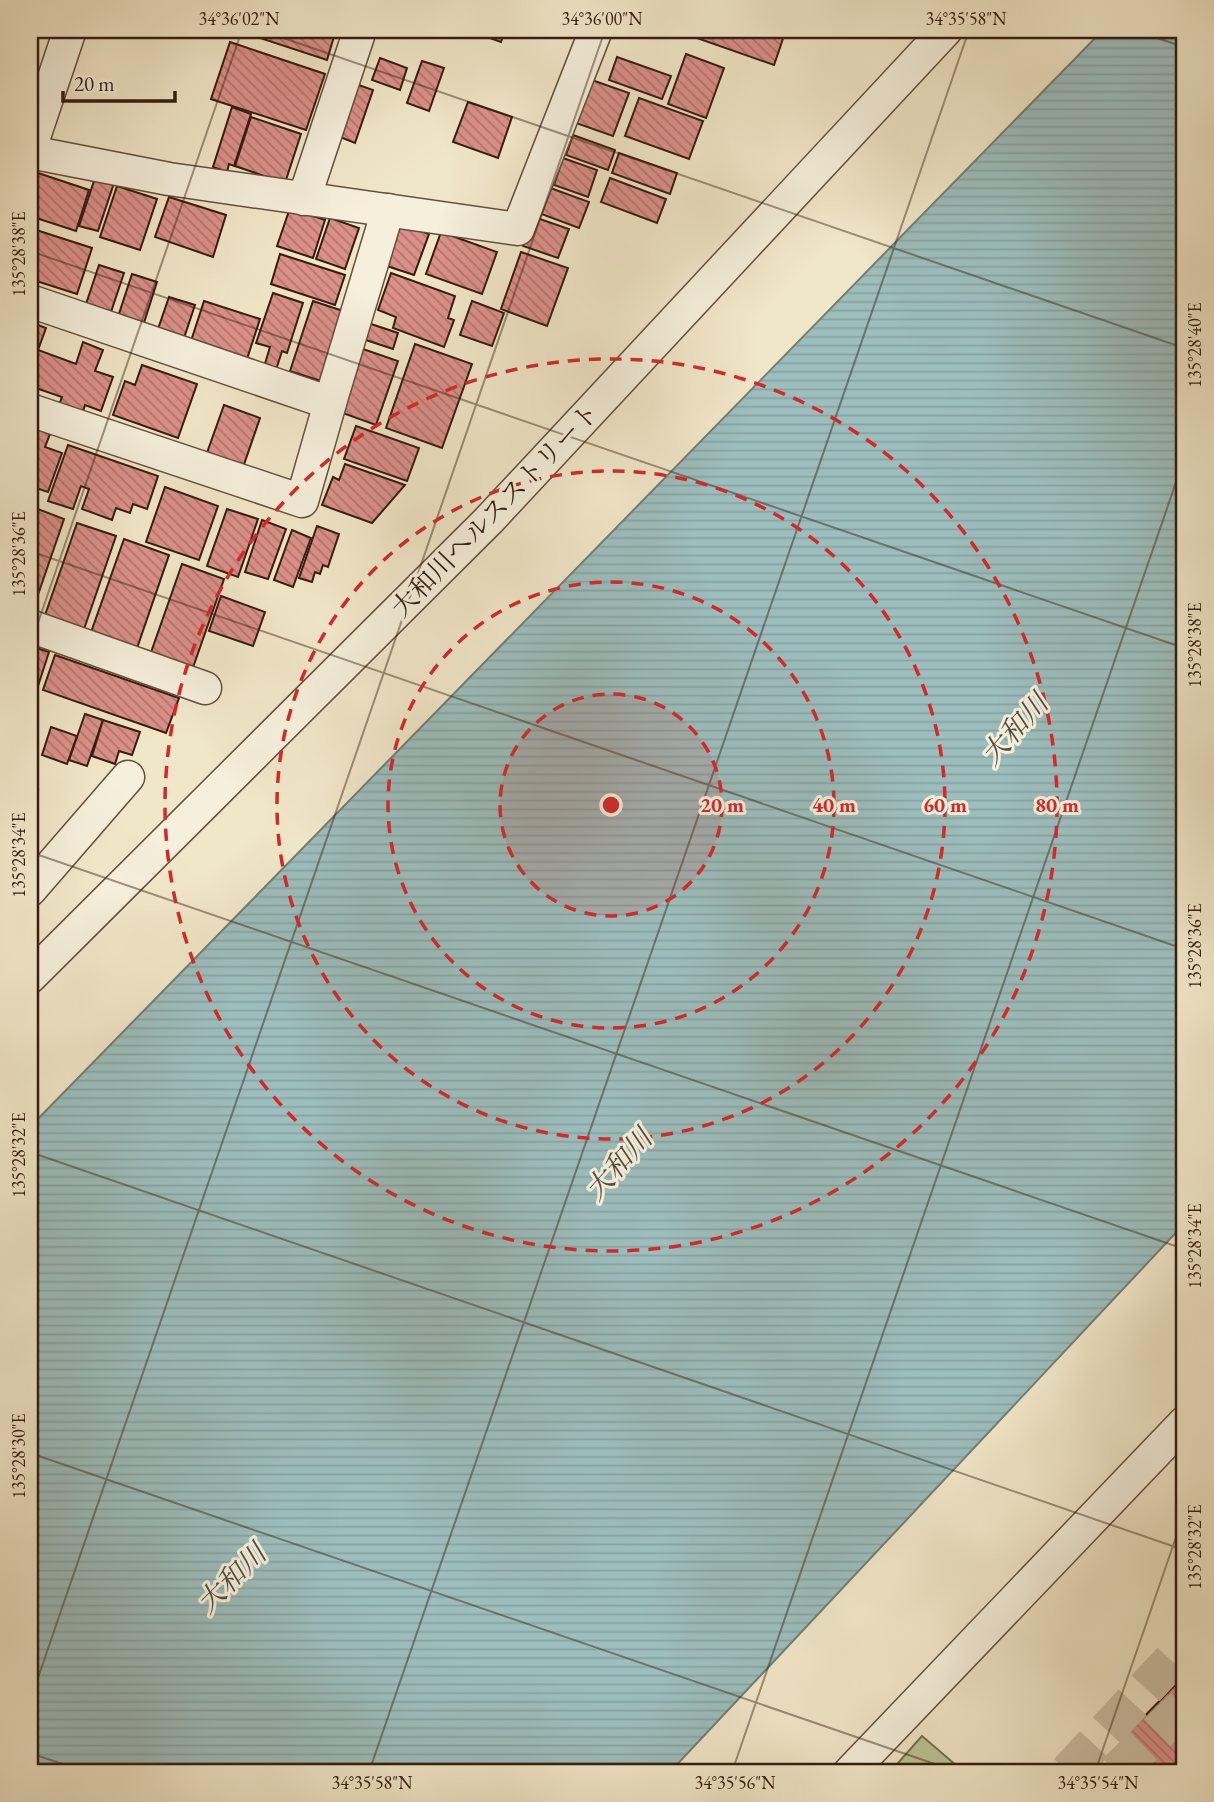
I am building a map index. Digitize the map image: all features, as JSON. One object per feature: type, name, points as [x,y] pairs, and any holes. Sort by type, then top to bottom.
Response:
[{"type":"street","points":[[70,30],[30,151],[169,179],[518,229],[596,30]]},
{"type":"street","points":[[304,199],[360,30]]},
{"type":"street","name":"大和川ヘルスストリート","points":[[30,976],[489,520],[946,30]]},
{"type":"street","points":[[30,410],[302,501],[388,211]]},
{"type":"street","points":[[30,300],[330,403]]},
{"type":"street","points":[[30,626],[205,688]]},
{"type":"street","points":[[30,890],[128,778]]},
{"type":"street","points":[[850,1772],[1184,1423]]},
{"type":"green space","points":[[922,1736],[964,1772],[890,1772]]},
{"type":"water","name":"大和川","points":[[1103,30],[1184,30],[1184,1224],[670,1772],[30,1772],[30,1127]]},
{"type":"building","points":[[236,30],[336,30],[327,60]]},
{"type":"building","points":[[467,30],[505,30],[501,42]]},
{"type":"building","points":[[694,30],[786,30],[774,65],[691,36]]},
{"type":"building","points":[[230,42],[325,74],[306,130],[211,99]]},
{"type":"building","points":[[686,54],[724,68],[706,118],[668,104]]},
{"type":"building","points":[[617,57],[671,76],[662,99],[609,80]]},
{"type":"building","points":[[380,58],[407,68],[400,90],[372,80]]},
{"type":"building","points":[[422,61],[444,68],[429,111],[407,103]]},
{"type":"building","points":[[30,71],[37,74],[30,94]]},
{"type":"building","points":[[589,79],[629,93],[613,136],[573,122]]},
{"type":"building","points":[[353,83],[373,90],[355,143],[335,135]]},
{"type":"building","points":[[639,98],[703,121],[689,159],[625,136]]},
{"type":"building","points":[[468,102],[512,117],[498,158],[453,142]]},
{"type":"building","points":[[232,107],[251,114],[234,166],[229,164],[227,172],[213,167]]},
{"type":"building","points":[[251,117],[301,134],[285,183],[235,166]]},
{"type":"building","points":[[573,135],[615,150],[608,170],[566,155]]},
{"type":"building","points":[[619,153],[677,173],[670,194],[612,173]]},
{"type":"building","points":[[563,158],[597,170],[588,197],[554,185]]},
{"type":"building","points":[[32,171],[89,190],[76,231],[30,216]]},
{"type":"building","points":[[96,175],[115,180],[98,231],[79,226]]},
{"type":"building","points":[[610,178],[666,199],[657,223],[601,202]]},
{"type":"building","points":[[117,186],[157,199],[140,250],[100,237]]},
{"type":"building","points":[[545,186],[589,202],[579,228],[536,212]]},
{"type":"building","points":[[169,197],[226,215],[213,257],[155,237]]},
{"type":"building","points":[[290,208],[325,220],[313,258],[277,246]]},
{"type":"building","points":[[534,217],[569,229],[558,258],[523,246]]},
{"type":"building","points":[[330,218],[359,228],[345,269],[316,259]]},
{"type":"building","points":[[393,221],[429,234],[414,275],[378,263]]},
{"type":"building","points":[[30,228],[92,248],[77,294],[30,279]]},
{"type":"building","points":[[441,232],[497,252],[482,294],[426,274]]},
{"type":"building","points":[[521,252],[568,268],[547,326],[501,309]]},
{"type":"building","points":[[280,254],[345,275],[335,305],[271,284]]},
{"type":"building","points":[[99,265],[124,273],[110,315],[85,307]]},
{"type":"building","points":[[391,273],[455,296],[448,318],[454,320],[444,347],[393,328],[396,317],[378,310]]},
{"type":"building","points":[[132,274],[157,282],[142,329],[117,320]]},
{"type":"building","points":[[273,293],[303,303],[287,353],[282,351],[276,370],[264,367],[270,347],[256,343]]},
{"type":"building","points":[[169,297],[195,305],[183,341],[157,332]]},
{"type":"building","points":[[204,301],[260,319],[247,359],[191,341]]},
{"type":"building","points":[[313,301],[349,313],[327,383],[290,371]]},
{"type":"building","points":[[472,301],[504,313],[492,346],[460,335]]},
{"type":"building","points":[[30,322],[46,328],[38,350],[76,364],[83,342],[103,350],[95,371],[113,377],[101,411],[85,405],[81,418],[57,410],[62,397],[30,386]]},
{"type":"building","points":[[368,323],[398,333],[393,349],[363,339]]},
{"type":"building","points":[[415,344],[472,364],[442,448],[386,428]]},
{"type":"building","points":[[360,348],[398,361],[376,425],[337,411]]},
{"type":"building","points":[[142,365],[197,384],[178,438],[113,415],[125,381],[135,385]]},
{"type":"building","points":[[224,405],[260,418],[240,476],[203,464]]},
{"type":"building","points":[[30,426],[50,434],[45,447],[62,453],[48,492],[30,486]]},
{"type":"building","points":[[356,426],[419,448],[407,481],[344,459]]},
{"type":"building","points":[[68,445],[158,476],[147,509],[133,504],[130,513],[116,508],[112,520],[82,509],[89,489],[81,486],[73,509],[48,501]]},
{"type":"building","points":[[345,464],[405,485],[372,523],[322,505],[333,477],[339,480]]},
{"type":"building","points":[[165,487],[218,506],[199,560],[146,542]]},
{"type":"building","points":[[30,506],[64,519],[30,618]]},
{"type":"building","points":[[227,509],[258,519],[238,577],[207,566]]},
{"type":"building","points":[[262,520],[286,529],[268,579],[245,572]]},
{"type":"building","points":[[77,523],[116,536],[82,635],[43,621]]},
{"type":"building","points":[[317,526],[339,534],[328,567],[323,565],[320,574],[315,572],[312,582],[299,578]]},
{"type":"building","points":[[292,530],[311,538],[293,587],[274,580]]},
{"type":"building","points":[[124,539],[169,555],[135,654],[89,638]]},
{"type":"building","points":[[182,564],[224,579],[190,676],[148,661]]},
{"type":"building","points":[[221,596],[265,612],[253,646],[209,631]]},
{"type":"building","points":[[30,646],[49,652],[38,686],[30,684]]},
{"type":"building","points":[[55,655],[179,698],[166,733],[43,690]]},
{"type":"building","points":[[85,714],[103,720],[87,766],[69,760]]},
{"type":"building","points":[[103,720],[140,732],[132,755],[119,751],[115,764],[92,756]]},
{"type":"building","points":[[51,727],[77,736],[67,764],[42,755]]},
{"type":"building","points":[[30,787],[38,790],[30,812]]},
{"type":"building","points":[[1184,1676],[1184,1772],[1154,1772],[1121,1740]]},
{"type":"tunnel","points":[[1068,1772],[1184,1647]]},
{"type":"tunnel","points":[[1116,1772],[1184,1707]]}]
